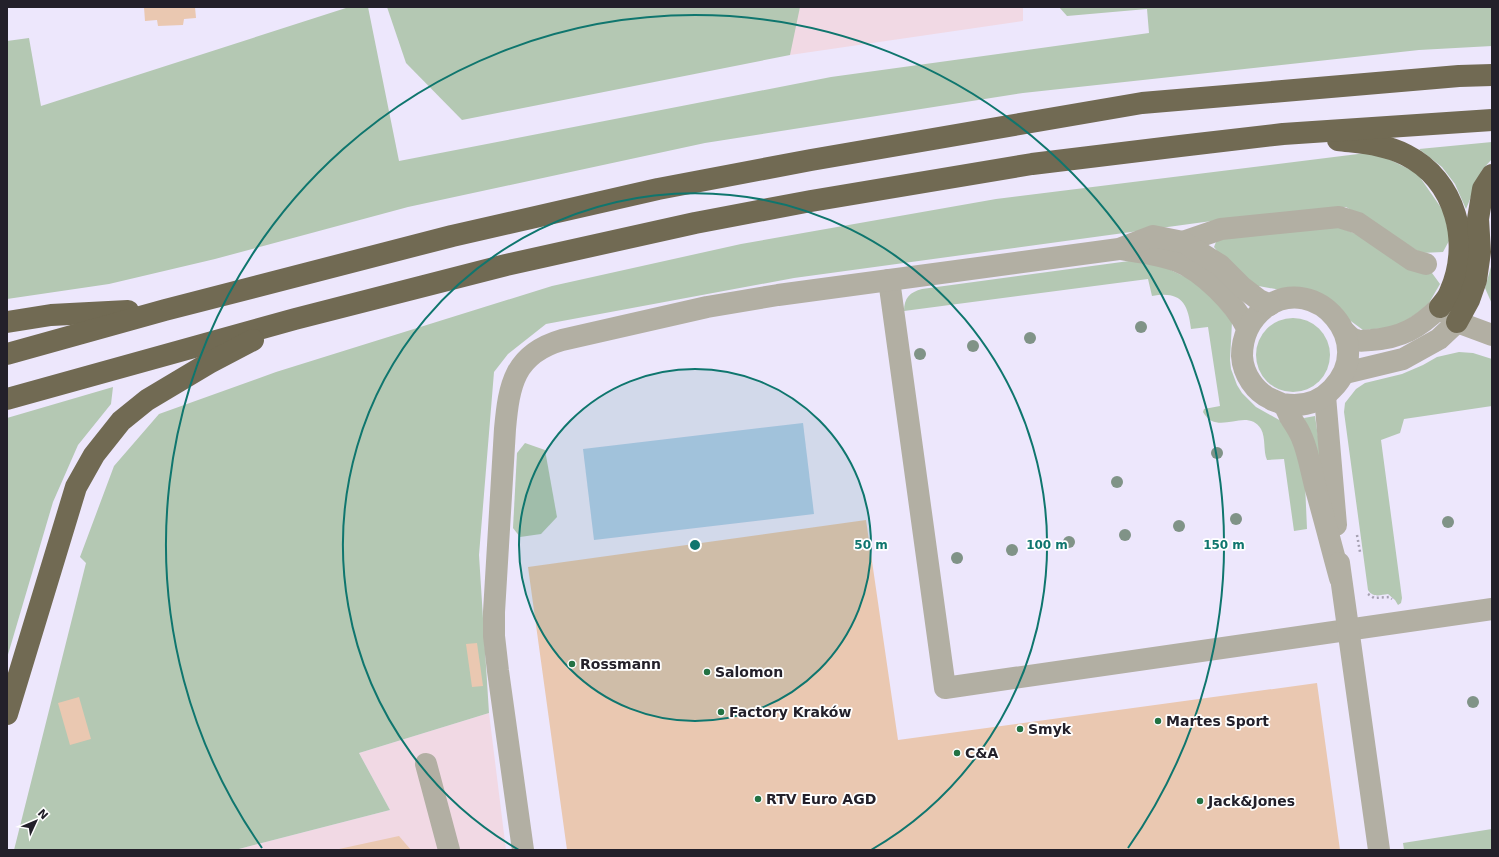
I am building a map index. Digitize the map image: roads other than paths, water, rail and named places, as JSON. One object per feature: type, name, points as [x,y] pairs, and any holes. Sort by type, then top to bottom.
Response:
[{"type":"highway","points":[[7,354],[165,310],[460,234],[658,189],[811,160],[1142,103],[1451,76],[1492,75]]},
{"type":"highway","points":[[7,399],[295,319],[506,265],[695,223],[1032,164],[1283,134],[1492,120]]},
{"type":"highway","points":[[1283,134],[1376,145],[1406,155],[1427,169],[1437,180],[1451,202],[1457,220],[1460,240],[1456,277],[1450,294],[1440,307]]},
{"type":"highway","points":[[1457,322],[1469,300],[1476,280],[1480,252],[1478,219],[1483,189],[1492,174]]},
{"type":"highway","points":[[7,322],[51,315],[165,310]]},
{"type":"highway","points":[[7,714],[76,487],[94,456],[121,421],[147,400],[209,363],[295,319]]},
{"type":"street","points":[[1183,242],[1222,229],[1339,217],[1358,223],[1412,260],[1426,264]]},
{"type":"street","points":[[523,850],[498,671],[494,636],[494,612],[506,414],[510,390],[525,361],[542,347],[562,340],[707,307],[778,295],[1119,249],[1153,236],[1183,242],[1220,265],[1242,287],[1259,300],[1270,305]]},
{"type":"street","points":[[1119,249],[1145,253],[1178,261],[1207,279],[1241,316],[1247,328]]},
{"type":"street","points":[[889,280],[945,688],[1492,610]]},
{"type":"street","points":[[1294,298],[1305,299],[1318,303],[1328,309],[1336,317],[1346,333],[1348,344],[1345,373],[1340,382],[1316,402],[1295,406],[1283,404],[1270,399],[1255,388],[1247,375],[1242,359],[1242,345],[1247,328],[1259,312],[1270,305],[1280,300],[1294,298]]},
{"type":"street","points":[[1346,333],[1357,341],[1387,339],[1418,327],[1440,307],[1457,322],[1492,335]]},
{"type":"street","points":[[1345,373],[1403,358],[1439,338],[1457,322]]},
{"type":"street","points":[[1325,396],[1340,578],[1379,850]]},
{"type":"street","points":[[1283,404],[1302,438],[1340,578]]},
{"type":"street","points":[[426,764],[449,850]]},
{"type":"water","points":[[803,423],[814,514],[594,540],[583,449]]},
{"type":"place","name":"Rossmann","points":[[572,664]]},
{"type":"place","name":"Salomon","points":[[707,672]]},
{"type":"place","name":"Factory Kraków","points":[[721,712]]},
{"type":"place","name":"Martes Sport","points":[[1158,721]]},
{"type":"place","name":"Smyk","points":[[1020,729]]},
{"type":"place","name":"C&A","points":[[957,753]]},
{"type":"place","name":"RTV Euro AGD","points":[[758,799]]},
{"type":"place","name":"Jack&Jones","points":[[1200,801]]}]
